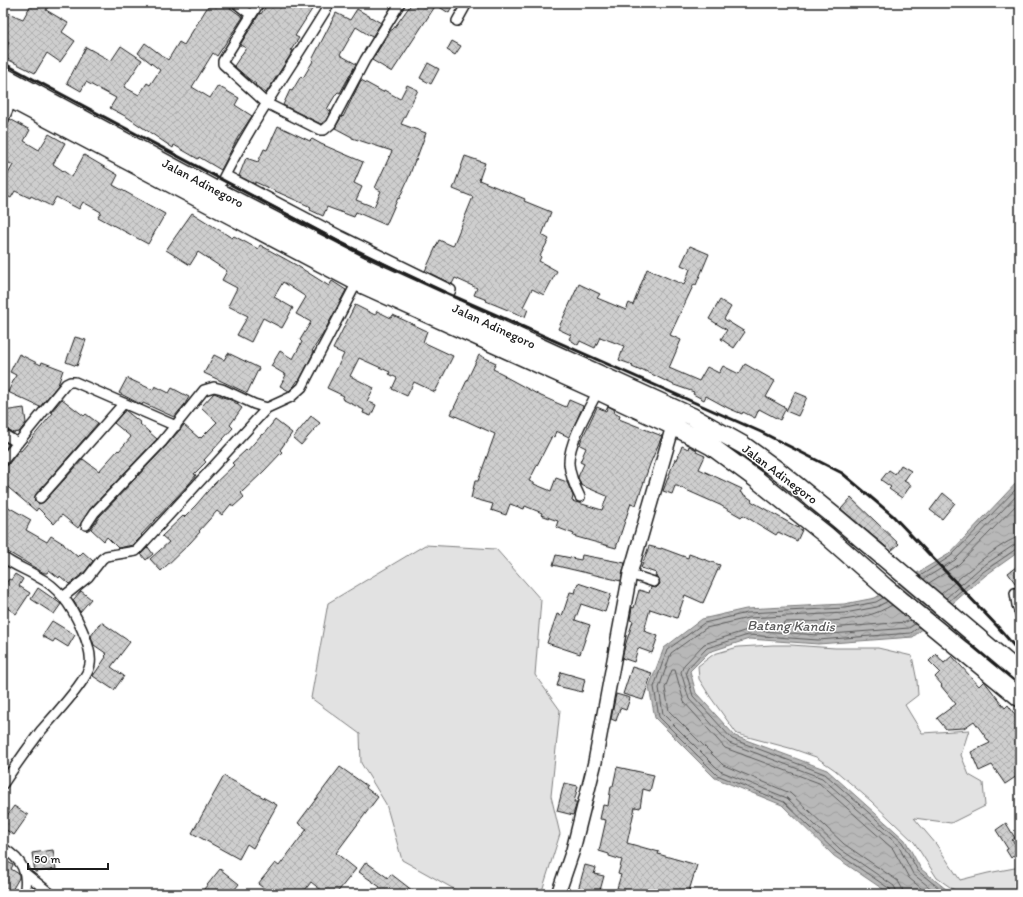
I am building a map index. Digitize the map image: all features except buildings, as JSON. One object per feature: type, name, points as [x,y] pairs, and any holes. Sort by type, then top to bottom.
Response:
[{"type":"highway","name":"Jalan Adinegoro","points":[[3,76],[217,191],[362,266],[403,295],[598,391],[673,426],[710,446],[756,479],[826,535],[885,587],[1020,698]]},
{"type":"highway","name":"Jalan Adinegoro","points":[[7,97],[357,282],[403,295],[444,303],[691,416],[742,445],[780,472],[838,518],[1020,673]]},
{"type":"street","points":[[236,3],[251,15]]},
{"type":"street","points":[[258,3],[223,61],[226,67],[266,103],[315,129],[320,130],[324,130],[331,124],[365,60],[400,3]]},
{"type":"street","points":[[217,191],[266,103],[330,3]]},
{"type":"street","points":[[457,21],[467,3]]},
{"type":"street","points":[[3,121],[7,97]]},
{"type":"street","points":[[225,175],[341,236],[451,290],[444,303]]},
{"type":"street","points":[[63,597],[88,578],[106,556],[136,551],[267,408],[291,397],[302,387],[357,282]]},
{"type":"street","points":[[3,461],[66,384],[70,382],[75,382],[176,426]]},
{"type":"street","points":[[86,525],[94,513],[176,426],[200,393],[208,388],[222,389],[254,404],[267,408]]},
{"type":"street","points":[[580,497],[574,483],[569,463],[574,440],[598,391]]},
{"type":"street","points":[[40,498],[124,403]]},
{"type":"street","points":[[558,894],[573,850],[595,762],[630,574],[673,426]]},
{"type":"street","points":[[3,434],[18,443]]},
{"type":"street","points":[[3,557],[18,567],[41,578],[63,597],[74,612],[89,650],[91,663],[78,688],[25,751],[3,784]]},
{"type":"street","points":[[630,574],[654,582]]},
{"type":"street","points":[[1015,593],[1020,614]]},
{"type":"street","points":[[3,848],[11,853],[23,866],[26,874],[24,894]]},
{"type":"street","points":[[26,874],[51,894]]},
{"type":"shaded area","points":[[425,545],[496,549],[541,600],[535,675],[560,710],[551,796],[560,834],[541,894],[463,894],[402,860],[386,804],[361,763],[360,734],[311,698],[328,603]]},
{"type":"shaded area","points":[[773,645],[835,648],[878,648],[912,656],[918,695],[905,705],[922,733],[969,730],[961,755],[969,775],[983,783],[985,806],[951,823],[914,818],[936,844],[960,880],[1020,867],[1020,894],[960,894],[937,878],[914,842],[871,801],[835,770],[816,757],[793,749],[737,734],[699,679],[698,666],[714,654],[738,647]]},
{"type":"water","name":"Batang Kandis","points":[[1020,479],[1020,551],[986,575],[913,637],[818,644],[749,639],[709,652],[690,671],[696,693],[735,736],[827,770],[905,840],[921,869],[952,894],[890,894],[834,856],[782,805],[715,778],[655,718],[649,687],[664,648],[702,619],[746,609],[844,604],[875,598],[949,554]]},
{"type":"railway","points":[[3,63],[354,250],[449,294],[761,432],[842,473],[893,516],[998,627],[1020,653]]}]
